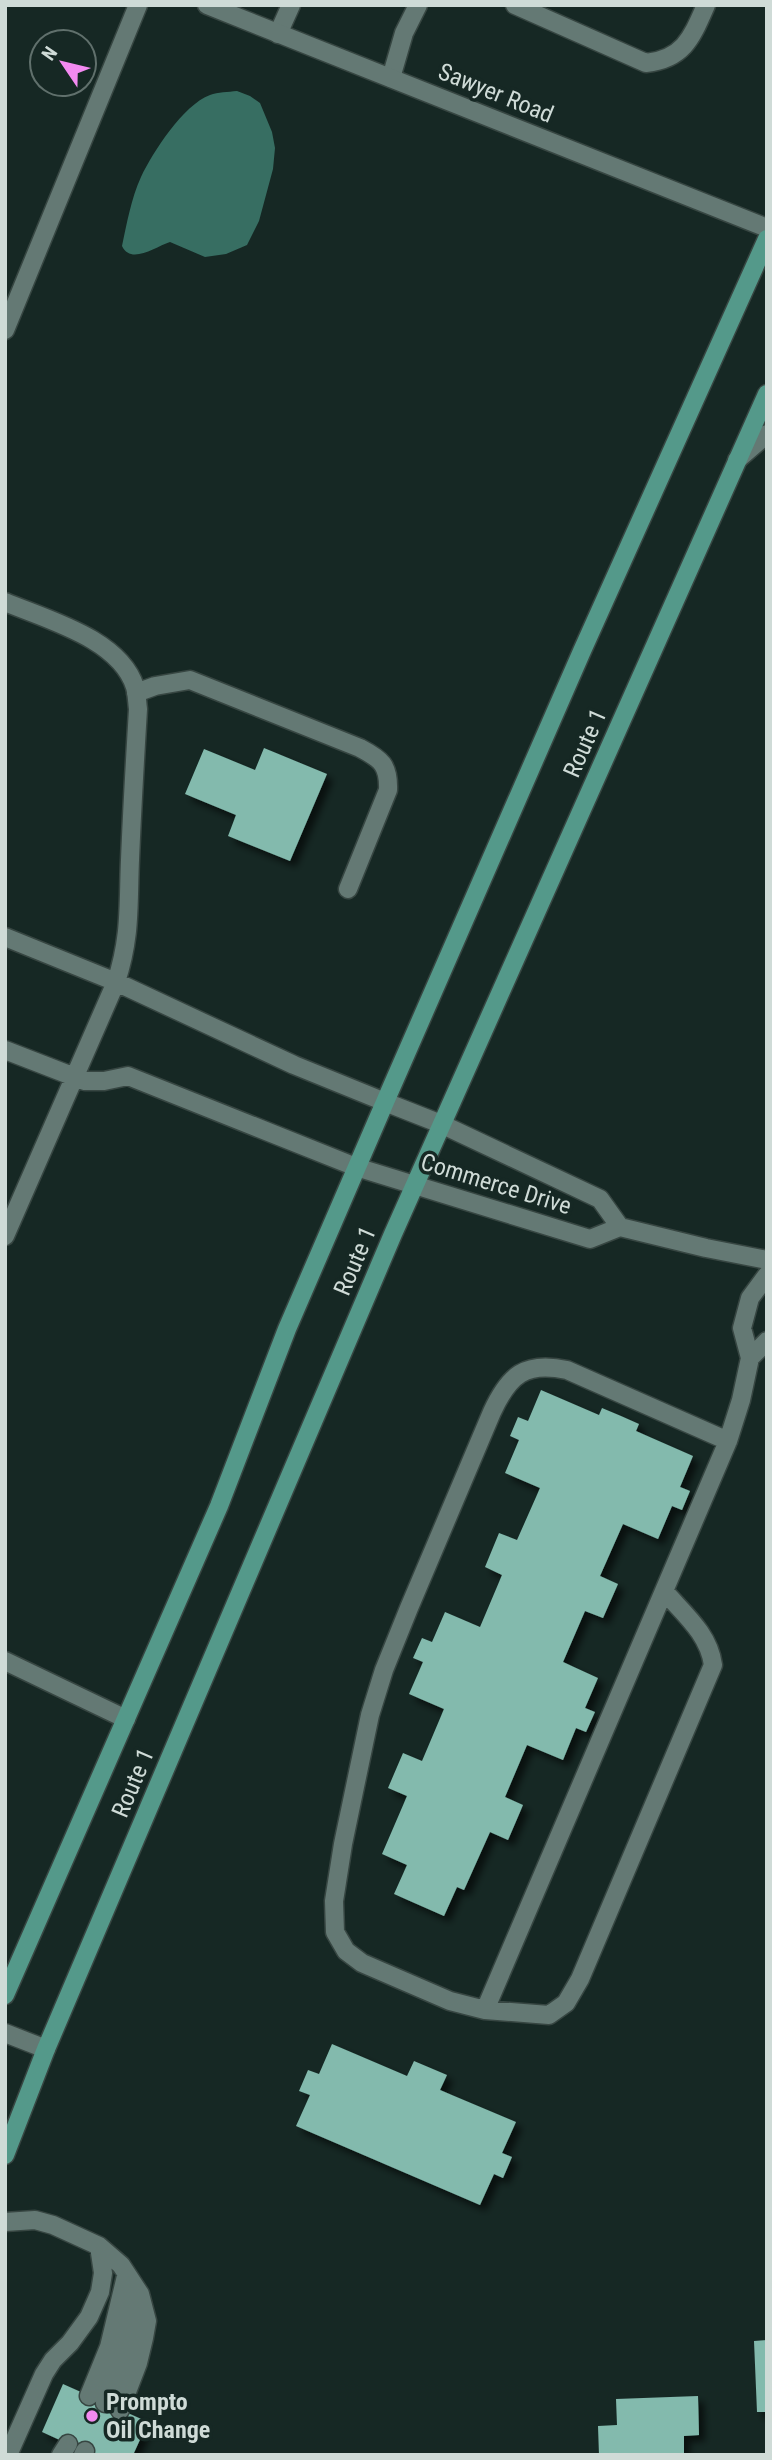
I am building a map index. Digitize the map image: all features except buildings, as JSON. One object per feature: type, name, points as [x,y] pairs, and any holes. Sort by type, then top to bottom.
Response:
[{"type":"main road","name":"Route 1","points":[[5,1995],[219,1506],[288,1329],[384,1102],[576,663],[767,239]]},
{"type":"main road","name":"Route 1","points":[[5,2155],[46,2049],[441,1124],[767,394]]},
{"type":"street","points":[[5,330],[138,5]]},
{"type":"street","name":"Sawyer Road","points":[[207,5],[767,228]]},
{"type":"street","points":[[278,34],[292,5]]},
{"type":"street","points":[[391,78],[404,33],[418,5]]},
{"type":"street","points":[[515,5],[646,63],[665,61],[685,46],[706,5]]},
{"type":"street","points":[[737,460],[767,434]]},
{"type":"street","points":[[5,602],[83,635],[111,652],[124,666],[136,693],[138,709],[130,863],[130,922],[123,959],[116,982],[5,1236]]},
{"type":"street","points":[[136,693],[155,686],[190,680],[360,748],[381,761],[389,777],[388,790],[348,889]]},
{"type":"street","name":"Commerce Drive","points":[[5,937],[116,982],[294,1065],[441,1124],[600,1199],[620,1227],[590,1239],[356,1167],[128,1076],[104,1081],[85,1081],[5,1050]]},
{"type":"street","points":[[620,1227],[767,1260]]},
{"type":"street","points":[[485,2010],[728,1441],[750,1358],[742,1328],[750,1298],[767,1275]]},
{"type":"street","points":[[750,1358],[767,1341]]},
{"type":"street","points":[[664,1591],[706,1640],[713,1665],[579,1979],[566,2003],[549,2015],[485,2010],[450,2001],[362,1963],[346,1951],[335,1932],[334,1901],[370,1714],[409,1608],[471,1461],[507,1384],[525,1370],[539,1366],[566,1370],[728,1441]]},
{"type":"street","points":[[5,1661],[126,1718]]},
{"type":"street","points":[[5,2033],[46,2049]]},
{"type":"street","points":[[5,2222],[44,2222],[99,2246],[113,2256],[127,2273],[140,2294],[146,2321],[138,2363],[104,2403],[110,2347],[127,2273]]},
{"type":"street","points":[[8,2455],[44,2374],[52,2360],[70,2343],[89,2317],[100,2292],[103,2273],[99,2246]]},
{"type":"shaded area","points":[[237,91],[260,103],[272,132],[275,148],[273,169],[259,221],[247,245],[226,254],[205,257],[170,242],[144,253],[131,254],[126,251],[122,246],[135,194],[146,167],[161,143],[179,119],[200,100],[213,94]]},
{"type":"place","name":"Prompto Oil Change","points":[[92,2416]]}]
